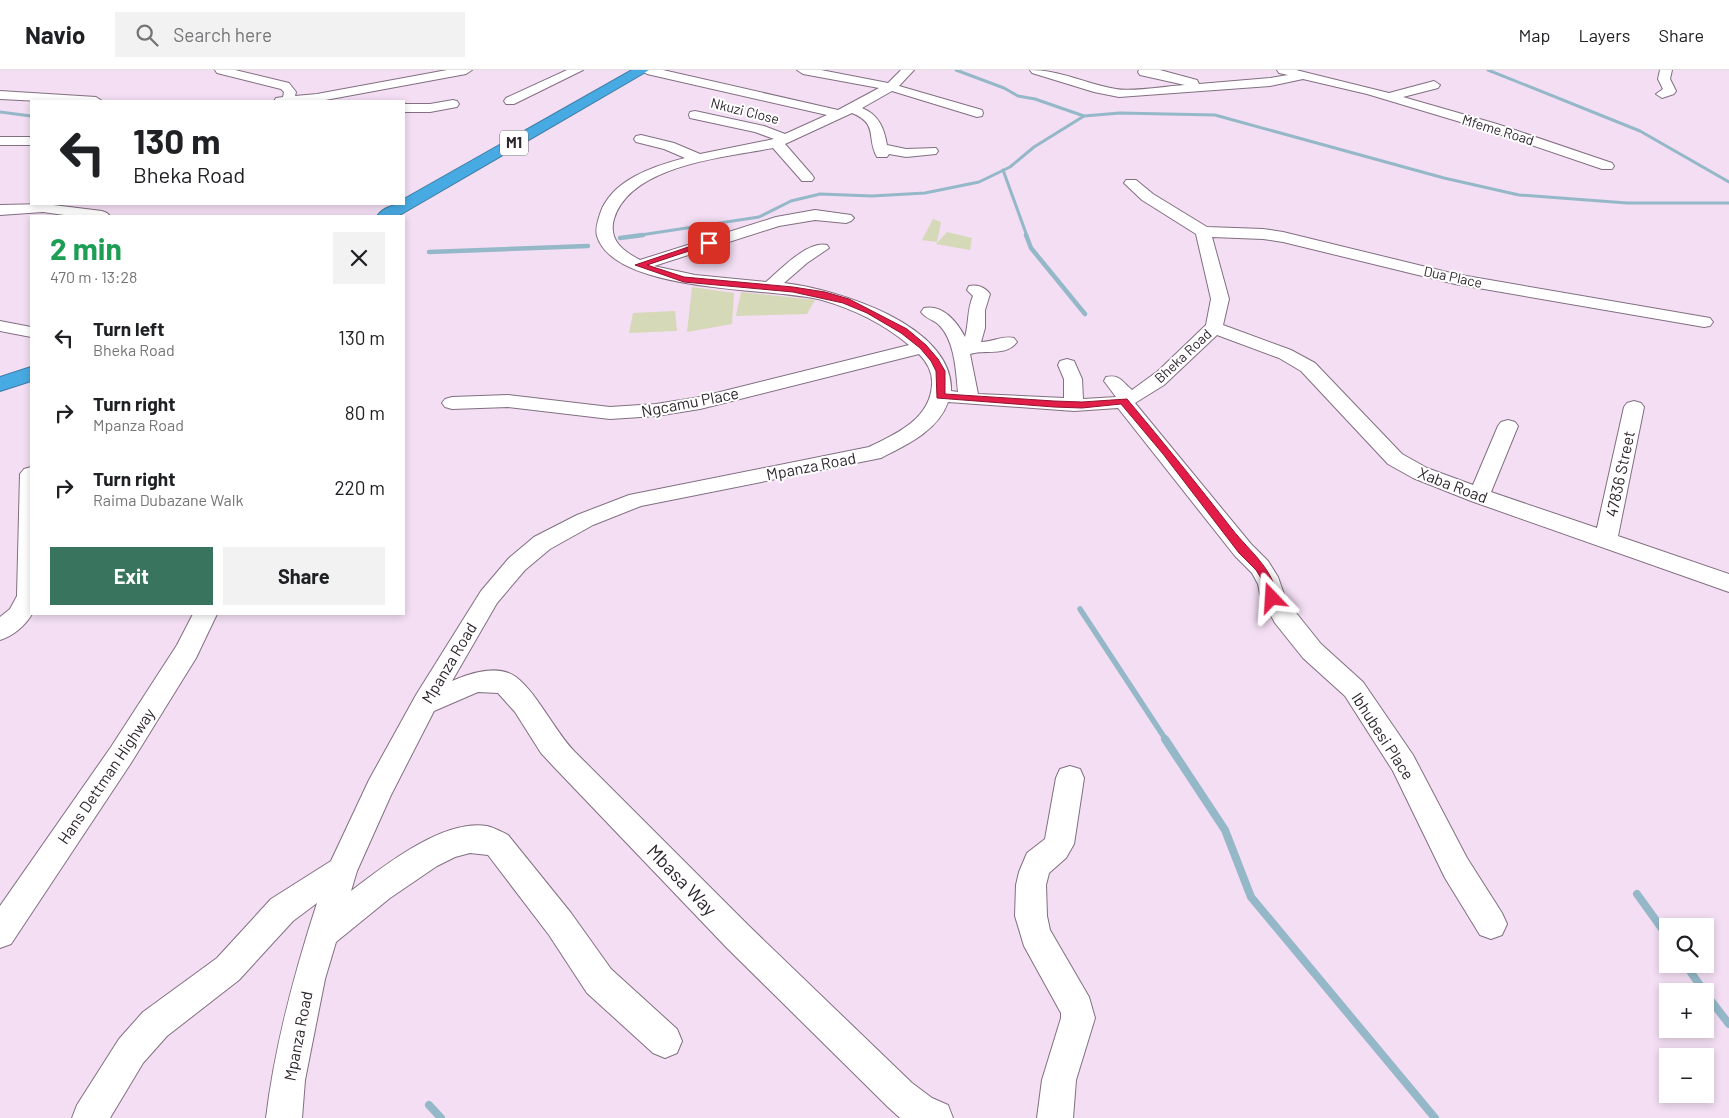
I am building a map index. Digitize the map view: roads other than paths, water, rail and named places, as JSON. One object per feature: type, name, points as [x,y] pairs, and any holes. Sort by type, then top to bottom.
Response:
[{"type":"highway","name":"M1","points":[[388,215],[642,70]]},
{"type":"highway","points":[[0,384],[30,374]]},
{"type":"street","points":[[221,70],[285,86],[290,92],[288,100]]},
{"type":"street","points":[[294,100],[466,70]]},
{"type":"street","points":[[510,101],[577,70]]},
{"type":"street","points":[[647,70],[872,118],[882,149]]},
{"type":"street","points":[[803,70],[891,87],[977,113]]},
{"type":"street","points":[[908,70],[891,87],[846,111],[781,141],[659,170],[639,180],[625,188],[612,202],[604,216],[603,233],[617,253],[639,265],[684,280],[808,291],[846,301],[870,312],[904,331],[935,360],[940,371],[941,396]]},
{"type":"street","points":[[1036,70],[1098,89],[1119,93],[1282,81],[1304,76]]},
{"type":"street","name":"Mfeme Road","points":[[1283,70],[1328,83],[1389,96],[1528,138],[1607,166]]},
{"type":"street","points":[[1662,94],[1670,91],[1664,79],[1666,70]]},
{"type":"street","points":[[1144,72],[1160,74],[1205,87]]},
{"type":"street","points":[[1328,83],[1348,73]]},
{"type":"street","name":"Mfeme Road","points":[[1389,96],[1434,86]]},
{"type":"street","points":[[363,89],[374,100]]},
{"type":"street","points":[[0,95],[80,100]]},
{"type":"street","points":[[405,108],[430,108],[453,104]]},
{"type":"street","name":"Nkuzi Close","points":[[695,115],[759,129],[781,141]]},
{"type":"street","points":[[641,139],[669,146],[700,159]]},
{"type":"street","points":[[0,141],[30,140]]},
{"type":"street","points":[[781,141],[807,178]]},
{"type":"street","points":[[882,149],[914,142]]},
{"type":"street","points":[[882,149],[906,152],[931,151]]},
{"type":"street","points":[[1131,184],[1141,194],[1185,219],[1203,232]]},
{"type":"street","points":[[0,210],[43,208],[95,215]]},
{"type":"street","points":[[639,265],[776,222],[815,215],[846,218]]},
{"type":"street","name":"Dua Place","points":[[1203,232],[1253,233],[1283,237],[1455,279],[1704,322]]},
{"type":"street","name":"Bheka Road","points":[[941,396],[1074,404],[1122,393],[1161,379],[1214,328],[1220,310],[1220,298],[1203,232]]},
{"type":"street","points":[[770,287],[801,260],[821,248]]},
{"type":"street","points":[[969,399],[966,349],[976,328],[976,310],[982,299],[982,294],[975,290]]},
{"type":"street","points":[[930,312],[950,326],[966,349]]},
{"type":"street","points":[[0,326],[30,332]]},
{"type":"street","name":"Xaba Road","points":[[1214,328],[1300,362],[1308,367],[1394,459],[1420,473],[1479,496],[1729,583]]},
{"type":"street","points":[[966,349],[996,347],[1008,342]]},
{"type":"street","name":"Ngcamu Place","points":[[452,403],[508,401],[610,413],[656,410],[700,403],[923,347]]},
{"type":"street","points":[[1067,365],[1073,379],[1074,404]]},
{"type":"street","name":"Ibhubesi Place","points":[[1122,393],[1242,550],[1260,567],[1270,583],[1272,598],[1290,623],[1312,651],[1354,689],[1403,763],[1456,868],[1491,924]]},
{"type":"street","name":"Mpanza Road","points":[[284,1118],[288,1080],[309,979],[342,871],[379,789],[425,703],[489,597],[517,564],[542,544],[585,520],[637,500],[874,453],[905,438],[924,422],[936,408],[941,396]]},
{"type":"street","name":"47836 Street","points":[[1606,541],[1634,407]]},
{"type":"street","points":[[1479,496],[1508,426]]},
{"type":"street","points":[[0,631],[18,615],[29,596],[30,535]]},
{"type":"street","name":"Hans Dettman Highway","points":[[0,933],[121,755],[187,651],[205,615]]},
{"type":"street","name":"Mbasa Way","points":[[425,703],[476,682],[488,681],[506,684],[524,704],[551,745],[738,936],[900,1095],[919,1112],[936,1118]]},
{"type":"street","points":[[1055,1118],[1054,1102],[1059,1077],[1078,1018],[1077,1009],[1035,935],[1031,916],[1031,885],[1038,863],[1056,848],[1058,844],[1070,778]]},
{"type":"street","points":[[324,932],[370,894],[424,858],[449,844],[472,839],[488,840],[498,845],[560,924],[599,981],[665,1041]]},
{"type":"street","points":[[90,1118],[131,1051],[155,1024],[228,969],[282,910],[342,871]]},
{"type":"waterway","points":[[956,70],[1004,88],[1018,96],[1035,99],[1084,116]]},
{"type":"waterway","points":[[1488,70],[1640,131],[1729,182]]},
{"type":"waterway","points":[[0,112],[30,116]]},
{"type":"waterway","points":[[1084,116],[1120,113],[1215,115],[1444,178],[1519,195],[1627,203],[1729,203]]},
{"type":"waterway","points":[[1003,170],[1034,147],[1084,116]]},
{"type":"waterway","points":[[634,236],[759,217],[791,201],[820,194],[872,196],[925,193],[979,182],[1003,170]]},
{"type":"waterway","points":[[1003,170],[1027,236]]},
{"type":"waterway","points":[[620,238],[643,235]]},
{"type":"waterway","points":[[1026,235],[1031,248],[1085,314]]},
{"type":"waterway","points":[[429,252],[588,246]]},
{"type":"waterway","points":[[1080,609],[1166,740]]},
{"type":"waterway","points":[[1165,739],[1225,830],[1251,897],[1435,1118]]},
{"type":"waterway","points":[[1637,894],[1659,925]]},
{"type":"waterway","points":[[1691,973],[1698,983]]},
{"type":"waterway","points":[[1714,1005],[1729,1024]]},
{"type":"waterway","points":[[429,1105],[441,1118]]}]
